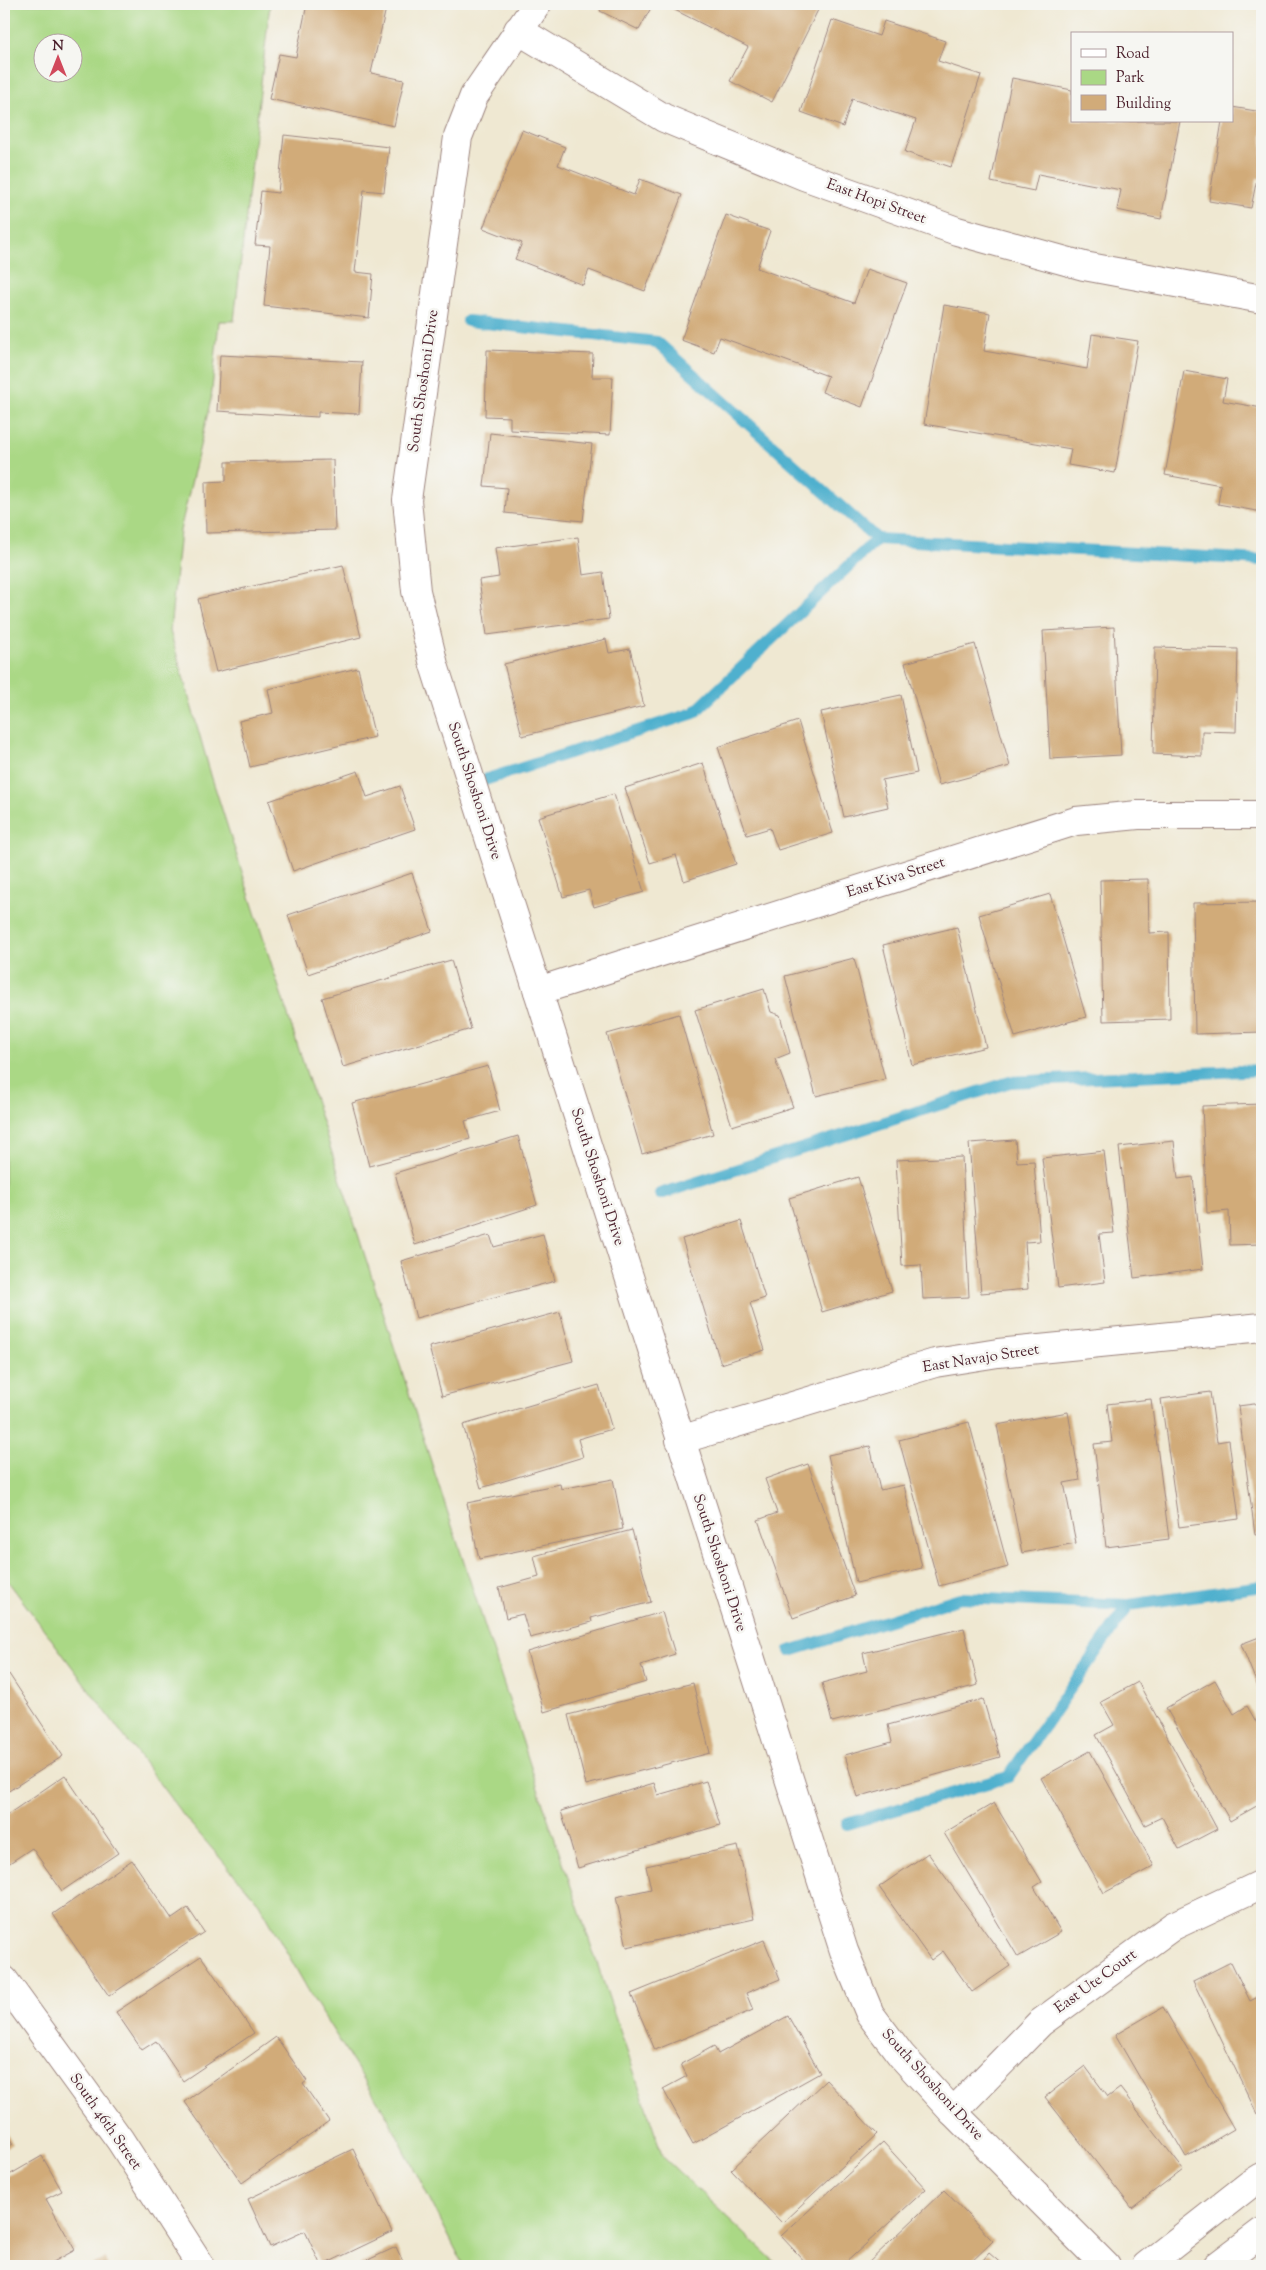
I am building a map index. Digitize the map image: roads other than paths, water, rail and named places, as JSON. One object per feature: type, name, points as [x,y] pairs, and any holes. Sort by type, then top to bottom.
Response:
[{"type":"street","name":"South Shoshoni Drive","points":[[537,4],[474,96],[458,137],[407,500],[416,591],[434,665],[680,1440],[848,1960],[870,2014],[901,2055],[954,2112],[1106,2266]]},
{"type":"street","name":"East Hopi Street","points":[[518,30],[664,118],[804,176],[957,231],[1084,266],[1262,299]]},
{"type":"street","name":"East Kiva Street","points":[[538,991],[1076,821],[1138,816],[1262,816]]},
{"type":"street","name":"East Navajo Street","points":[[680,1440],[935,1363],[998,1353],[1262,1328]]},
{"type":"street","name":"East Ute Court","points":[[954,2112],[1040,2023],[1173,1926],[1262,1884]]},
{"type":"street","name":"South 46th Street","points":[[4,1980],[120,2140],[201,2266]]},
{"type":"street","points":[[1146,2266],[1249,2184],[1262,2177]]},
{"type":"street","points":[[1217,2266],[1262,2232]]},
{"type":"waterway","points":[[468,321],[657,342],[877,539]]},
{"type":"waterway","points":[[472,784],[694,713],[877,539],[1262,560]]},
{"type":"waterway","points":[[660,1194],[1010,1082],[1262,1070]]},
{"type":"waterway","points":[[847,1824],[1008,1777],[1129,1605],[1262,1586]]},
{"type":"waterway","points":[[790,1651],[960,1598],[1129,1605]]}]
